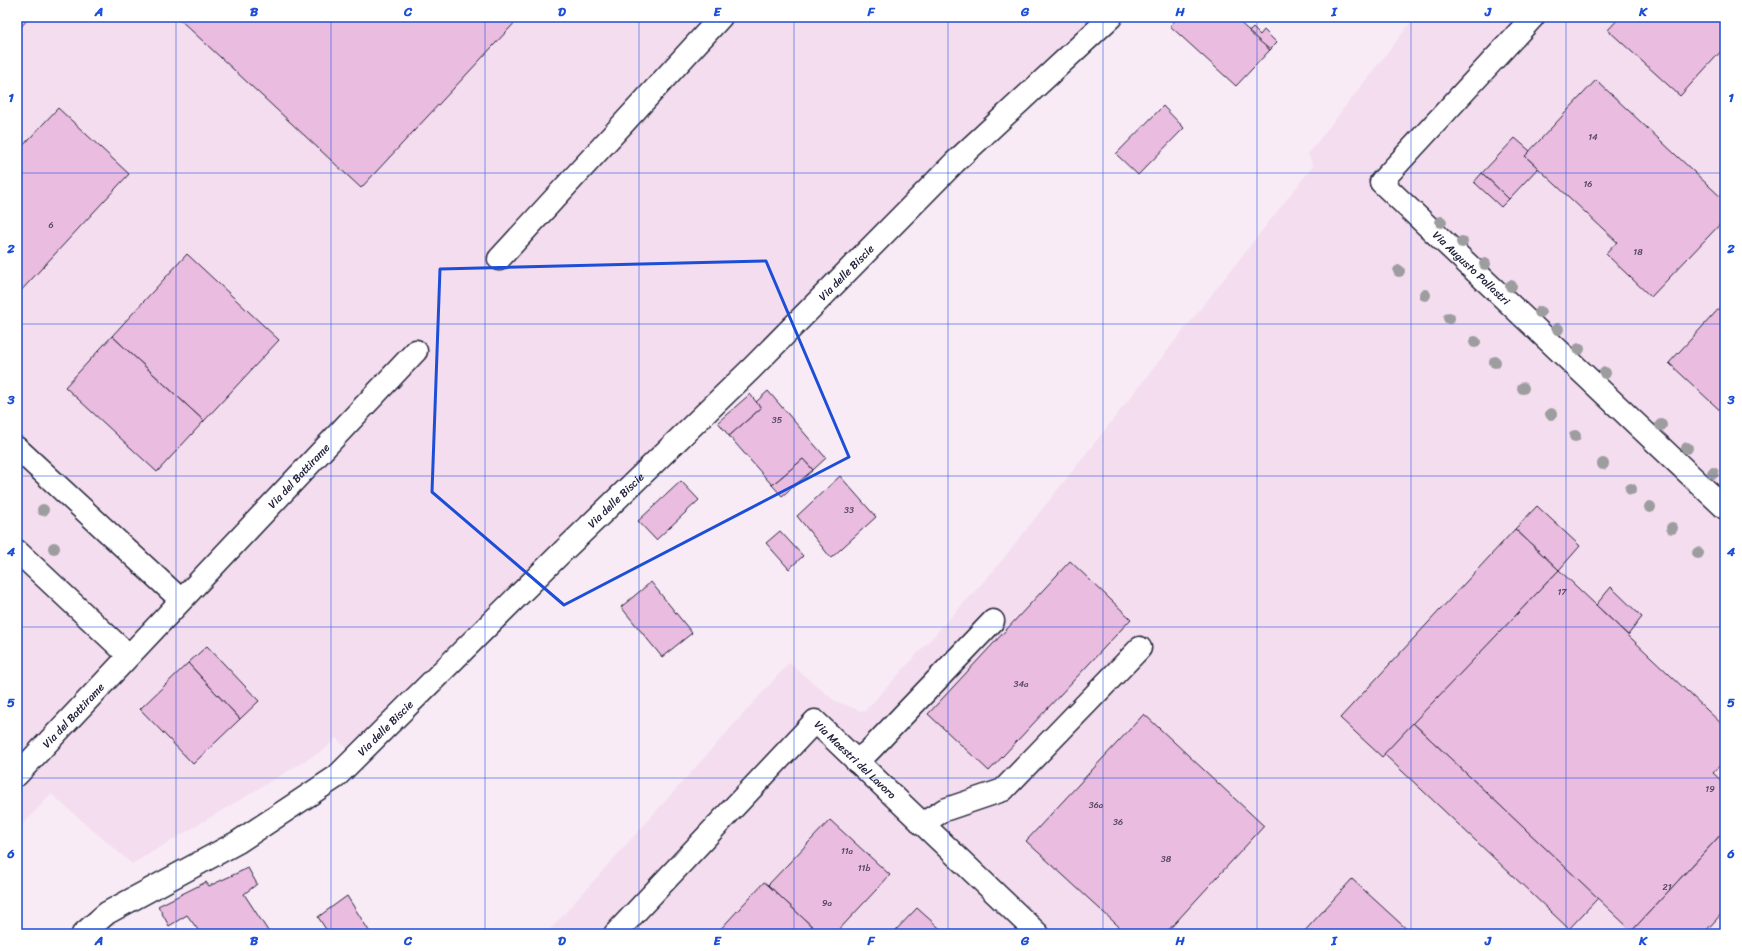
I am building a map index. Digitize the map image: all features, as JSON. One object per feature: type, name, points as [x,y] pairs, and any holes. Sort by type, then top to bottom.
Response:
[{"type":"street","points":[[499,259],[721,17]]},
{"type":"street","name":"Via delle Biscie","points":[[83,934],[107,913],[238,842],[336,777],[556,558],[752,368],[955,162],[1111,17]]},
{"type":"street","name":"Via Augusto Pollastri","points":[[1533,17],[1380,182],[1725,508]]},
{"type":"street","name":"Via del Battirame","points":[[17,775],[128,655],[416,351]]},
{"type":"street","points":[[17,448],[181,600]]},
{"type":"street","points":[[17,551],[128,655]]},
{"type":"street","points":[[856,762],[869,751],[993,621]]},
{"type":"street","points":[[922,824],[944,810],[1003,790],[1140,648]]},
{"type":"street","name":"Via Maestri del Lavoro","points":[[615,934],[814,721],[1038,934]]},
{"type":"highlighted area","points":[[766,261],[849,457],[564,605],[432,492],[440,269]]},
{"type":"shaded area","points":[[17,17],[1111,17],[352,753],[336,738],[325,749],[132,864],[51,794],[17,831]]},
{"type":"shaded area","points":[[1415,17],[1725,17],[1725,934],[546,934],[789,663],[835,701],[864,712],[995,569],[1313,166],[1308,154]]},
{"type":"building","points":[[17,17],[30,17],[17,31]]},
{"type":"building","points":[[177,17],[520,17],[361,188]]},
{"type":"building","points":[[1178,17],[1234,17],[1270,50],[1236,86],[1170,26]]},
{"type":"building","points":[[1620,17],[1725,17],[1725,47],[1680,96],[1608,30]]},
{"type":"building","points":[[1253,28],[1260,35],[1264,30],[1277,43],[1270,50],[1249,32]]},
{"type":"building","points":[[1596,80],[1725,201],[1725,219],[1651,297],[1606,254],[1617,242],[1525,156]]},
{"type":"building","points":[[1163,106],[1184,128],[1138,175],[1116,154]]},
{"type":"building","points":[[58,108],[129,174],[17,295],[17,152]]},
{"type":"building","points":[[1515,138],[1530,151],[1525,156],[1538,168],[1509,199],[1482,173]]},
{"type":"building","points":[[1482,173],[1509,199],[1501,207],[1474,182]]},
{"type":"building","points":[[187,254],[279,340],[204,421],[112,336]]},
{"type":"building","points":[[1725,302],[1725,415],[1669,363]]},
{"type":"building","points":[[112,336],[204,421],[157,472],[65,387]]},
{"type":"building","points":[[768,391],[826,458],[813,470],[803,459],[772,485],[729,436],[761,408],[756,402]]},
{"type":"building","points":[[750,394],[761,408],[729,436],[718,422]]},
{"type":"building","points":[[803,459],[813,470],[782,496],[772,485]]},
{"type":"building","points":[[840,476],[876,517],[831,558],[797,516]]},
{"type":"building","points":[[681,481],[699,500],[656,540],[638,521]]},
{"type":"building","points":[[1537,506],[1580,546],[1559,570],[1515,529]]},
{"type":"building","points":[[1515,529],[1559,570],[1382,757],[1340,718]]},
{"type":"building","points":[[780,531],[803,556],[789,569],[766,543]]},
{"type":"building","points":[[1070,561],[1131,619],[989,771],[928,714]]},
{"type":"building","points":[[1559,570],[1725,727],[1725,760],[1713,773],[1725,784],[1725,830],[1632,931],[1413,723]]},
{"type":"building","points":[[651,582],[692,633],[662,657],[621,607]]},
{"type":"building","points":[[1611,587],[1642,617],[1628,635],[1596,605]]},
{"type":"building","points":[[207,646],[259,701],[240,719],[188,663]]},
{"type":"building","points":[[188,663],[240,719],[193,764],[140,709]]},
{"type":"building","points":[[1144,714],[1264,826],[1165,934],[1127,934],[1026,841]]},
{"type":"building","points":[[1413,723],[1598,898],[1569,929],[1384,754]]},
{"type":"building","points":[[830,820],[890,875],[835,934],[820,934],[768,885]]},
{"type":"building","points":[[1725,830],[1725,910],[1703,934],[1629,934]]},
{"type":"building","points":[[248,868],[257,884],[244,894],[270,934],[201,934],[187,915],[169,926],[158,906],[206,882],[209,886]]},
{"type":"building","points":[[1352,879],[1412,934],[1302,934]]},
{"type":"building","points":[[764,882],[768,885],[820,934],[716,934]]},
{"type":"building","points":[[347,896],[371,934],[329,934],[318,917]]},
{"type":"building","points":[[917,908],[946,934],[892,934]]}]
